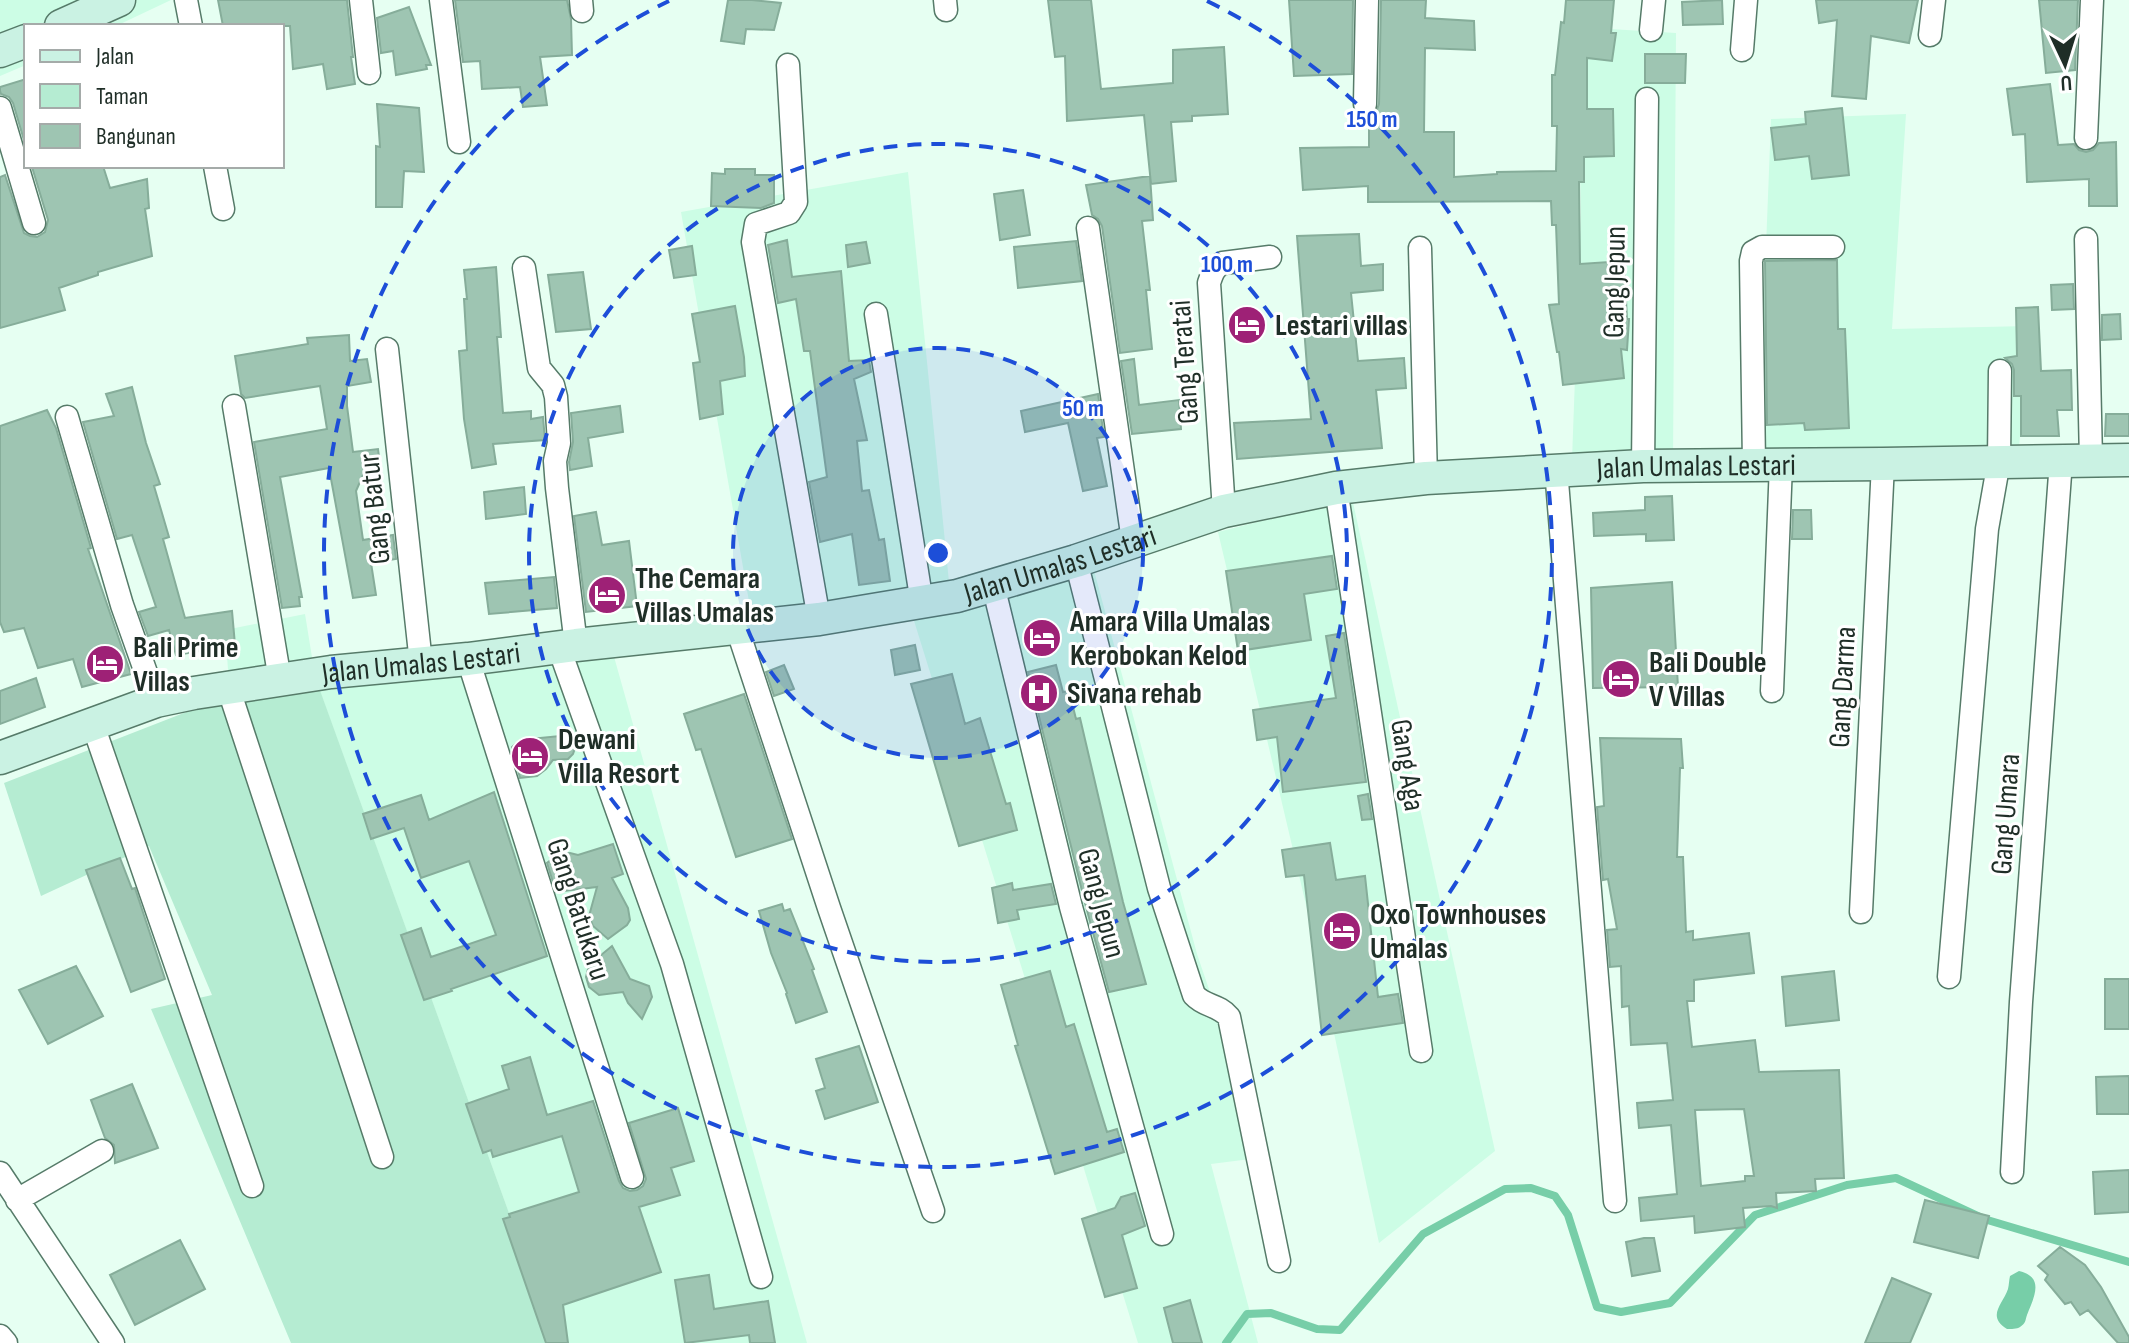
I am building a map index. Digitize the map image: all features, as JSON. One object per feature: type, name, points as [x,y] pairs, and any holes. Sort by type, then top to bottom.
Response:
[{"type":"street","points":[[186,0],[191,24]]},
{"type":"street","points":[[361,0],[369,73]]},
{"type":"street","points":[[441,0],[459,142]]},
{"type":"street","points":[[1365,104],[1367,0]]},
{"type":"street","points":[[1651,30],[1654,0]]},
{"type":"street","points":[[1742,50],[1746,0]]},
{"type":"street","points":[[1930,35],[1934,0]]},
{"type":"street","points":[[2086,138],[2092,0]]},
{"type":"street","points":[[68,24],[113,10]]},
{"type":"street","points":[[0,51],[24,42]]},
{"type":"street","points":[[788,65],[796,202],[789,213],[756,224],[753,242],[819,619]]},
{"type":"street","name":"Gang Jepun","points":[[1643,466],[1647,99]]},
{"type":"street","points":[[0,108],[34,223]]},
{"type":"street","points":[[215,168],[223,209]]},
{"type":"street","points":[[1088,228],[1133,541]]},
{"type":"street","name":"Gang Umara","points":[[2012,1172],[2021,1002],[2076,460],[2086,239]]},
{"type":"street","points":[[1772,691],[1767,464],[1751,261],[1753,252],[1762,247],[1833,247]]},
{"type":"street","points":[[1420,248],[1426,478]]},
{"type":"street","name":"Gang Teratai","points":[[1224,511],[1209,283],[1213,271],[1223,263],[1270,257]]},
{"type":"street","points":[[524,268],[539,368],[553,385],[556,397],[559,443],[555,461],[567,646],[672,964],[761,1277]]},
{"type":"street","points":[[876,314],[922,603]]},
{"type":"street","name":"Gang Batur","points":[[387,349],[421,663]]},
{"type":"street","points":[[1949,977],[1987,529],[1999,461],[2000,371]]},
{"type":"street","points":[[234,406],[280,680]]},
{"type":"street","points":[[67,417],[122,605],[156,701]]},
{"type":"street","name":"Jalan Umalas Lestari","points":[[0,758],[156,701],[228,687],[819,619],[922,603],[1076,561],[1224,511],[1336,488],[1556,469],[2129,460]]},
{"type":"street","name":"Gang Darma","points":[[1861,912],[1883,464]]},
{"type":"street","points":[[1556,469],[1615,1201]]},
{"type":"street","name":"Gang Aga","points":[[1336,488],[1421,1051]]},
{"type":"street","points":[[1076,561],[1159,888],[1185,969],[1194,995],[1223,1009],[1229,1017],[1279,1261]]},
{"type":"street","name":"Gang Jepun","points":[[993,585],[1071,907],[1162,1234]]},
{"type":"street","points":[[737,628],[933,1211]]},
{"type":"street","name":"Gang Batukaru","points":[[468,659],[632,1177]]},
{"type":"street","points":[[228,687],[382,1157]]},
{"type":"street","points":[[93,725],[252,1186]]},
{"type":"street","points":[[17,1200],[102,1151]]},
{"type":"street","points":[[0,1173],[113,1343]]},
{"type":"street","points":[[0,1336],[6,1343]]},
{"type":"shaded area","points":[[0,0],[171,0],[120,24],[24,24],[24,66],[0,76]]},
{"type":"shaded area","points":[[1577,27],[1676,33],[1673,463],[1572,460],[1581,213]]},
{"type":"shaded area","points":[[1906,114],[1892,329],[2028,326],[2018,462],[1757,478],[1771,119]]},
{"type":"shaded area","points":[[908,172],[950,592],[1092,563],[1197,954],[1266,1157],[1211,1164],[1258,1343],[1138,1343],[911,611],[754,630],[681,212]]},
{"type":"shaded area","points":[[1352,498],[1495,1151],[1379,1243],[1311,926],[1218,532]]},
{"type":"shaded area","points":[[305,614],[316,682],[611,646],[807,1343],[556,1343],[317,683],[230,695],[225,630]]},
{"type":"shaded area","points":[[2019,1271],[2035,1283],[2034,1296],[2025,1322],[2017,1328],[2007,1329],[1998,1319],[1998,1310],[2008,1289],[2010,1276]]},
{"type":"green space","points":[[317,682],[556,1343],[291,1343],[151,1009],[212,995],[149,846],[41,896],[4,783],[230,695]]},
{"type":"building","points":[[218,0],[347,0],[355,84],[327,89],[323,64],[293,69],[290,26],[223,24]]},
{"type":"building","points":[[455,0],[567,0],[572,55],[540,57],[547,105],[523,107],[520,87],[482,89],[480,61],[463,62]]},
{"type":"building","points":[[728,0],[781,3],[774,30],[746,29],[744,44],[721,41]]},
{"type":"building","points":[[1048,0],[1091,0],[1101,89],[1173,83],[1173,50],[1224,47],[1228,114],[1192,116],[1192,121],[1171,122],[1176,181],[1151,184],[1144,115],[1067,121],[1065,56],[1055,57]]},
{"type":"building","points":[[1289,0],[1353,0],[1352,74],[1294,76]]},
{"type":"building","points":[[1381,0],[1426,0],[1425,18],[1474,21],[1475,50],[1425,48],[1424,132],[1454,132],[1454,177],[1497,172],[1556,171],[1557,126],[1552,126],[1552,75],[1555,75],[1566,0],[1614,0],[1611,33],[1616,33],[1612,61],[1587,58],[1587,109],[1613,109],[1614,156],[1584,157],[1584,182],[1579,182],[1580,264],[1624,261],[1629,319],[1627,350],[1621,349],[1624,378],[1563,385],[1549,305],[1559,304],[1556,225],[1552,225],[1551,201],[1368,202],[1368,186],[1303,190],[1300,148],[1369,147],[1369,117],[1376,112],[1379,104]]},
{"type":"building","points":[[1722,0],[1723,24],[1683,25],[1682,2]]},
{"type":"building","points":[[1816,0],[1918,0],[1909,43],[1871,36],[1866,99],[1832,96],[1837,20],[1819,23]]},
{"type":"building","points":[[2039,0],[2078,0],[2075,70],[2046,73]]},
{"type":"building","points":[[409,7],[431,65],[426,65],[427,69],[396,75],[393,51],[381,53],[377,18]]},
{"type":"building","points":[[1645,54],[1686,54],[1685,83],[1645,83]]},
{"type":"building","points":[[24,80],[24,140],[13,103],[1,94],[0,87]]},
{"type":"building","points":[[2050,84],[2058,145],[2074,144],[2086,152],[2099,143],[2116,142],[2117,206],[2089,206],[2089,179],[2027,182],[2025,134],[2013,135],[2007,89]]},
{"type":"building","points":[[377,104],[419,108],[424,172],[404,171],[402,207],[376,207],[376,146],[380,147]]},
{"type":"building","points":[[1842,108],[1849,175],[1812,179],[1809,156],[1775,160],[1771,128],[1806,124],[1805,112]]},
{"type":"building","points":[[32,168],[104,168],[110,188],[147,179],[149,208],[145,209],[152,256],[98,272],[98,275],[59,288],[65,310],[0,328],[0,177],[5,175],[24,233],[37,237],[45,232],[48,220]]},
{"type":"building","points":[[725,169],[755,169],[755,175],[774,175],[774,203],[761,208],[711,206],[712,173],[725,174]]},
{"type":"building","points":[[1150,176],[1153,220],[1142,221],[1150,290],[1146,290],[1152,349],[1120,353],[1102,226],[1092,215],[1086,185]]},
{"type":"building","points":[[1023,190],[1030,235],[1000,240],[994,194]]},
{"type":"building","points":[[1359,234],[1361,266],[1383,264],[1383,290],[1351,293],[1358,361],[1404,358],[1406,388],[1376,390],[1382,448],[1237,459],[1234,423],[1311,419],[1297,236]]},
{"type":"building","points":[[787,240],[792,277],[841,271],[849,361],[869,360],[871,372],[854,379],[867,440],[857,441],[862,491],[869,490],[879,540],[884,539],[890,581],[859,585],[852,534],[820,542],[809,482],[827,477],[810,351],[804,351],[796,299],[778,303],[768,245]]},
{"type":"building","points":[[1076,241],[1082,281],[1018,288],[1014,247]]},
{"type":"building","points":[[866,242],[870,263],[848,267],[846,245]]},
{"type":"building","points":[[692,246],[696,275],[674,278],[669,250]]},
{"type":"building","points":[[1837,260],[1838,329],[1845,329],[1849,428],[1805,430],[1804,423],[1767,425],[1765,261]]},
{"type":"building","points":[[496,267],[503,413],[531,411],[531,419],[543,417],[545,440],[493,444],[496,464],[472,468],[464,419],[459,351],[467,350],[464,270]]},
{"type":"building","points":[[583,272],[591,329],[556,332],[548,275]]},
{"type":"building","points":[[2073,284],[2074,309],[2052,310],[2051,285]]},
{"type":"building","points":[[735,306],[745,376],[720,381],[723,414],[700,419],[693,363],[700,362],[692,314]]},
{"type":"building","points":[[2038,307],[2041,371],[2071,370],[2072,410],[2057,410],[2059,436],[2021,436],[2021,396],[2014,396],[2014,370],[2005,358],[2017,356],[2016,308]]},
{"type":"building","points":[[2120,314],[2121,339],[2102,340],[2102,315]]},
{"type":"building","points":[[349,335],[350,361],[367,359],[371,382],[347,386],[353,452],[378,449],[381,472],[363,475],[356,491],[363,540],[393,535],[396,559],[371,563],[376,595],[353,598],[329,468],[280,477],[302,597],[299,597],[300,606],[282,608],[254,442],[327,429],[320,386],[245,398],[241,394],[235,356],[308,344],[307,338]]},
{"type":"building","points":[[1134,359],[1139,405],[1179,400],[1181,429],[1132,434],[1121,361]]},
{"type":"building","points":[[132,387],[160,484],[154,486],[169,537],[163,539],[185,618],[232,611],[235,645],[176,655],[169,630],[148,636],[139,612],[156,607],[132,535],[117,539],[83,422],[114,416],[106,394]]},
{"type":"building","points":[[1098,394],[1104,437],[1097,438],[1107,486],[1083,491],[1068,423],[1025,432],[1021,411]]},
{"type":"building","points":[[620,406],[623,432],[588,438],[592,466],[570,470],[573,442],[571,413]]},
{"type":"building","points":[[47,410],[56,428],[91,548],[88,549],[131,674],[82,687],[73,659],[38,668],[24,628],[4,632],[0,622],[0,426]]},
{"type":"building","points":[[2106,414],[2129,414],[2129,436],[2105,436]]},
{"type":"building","points":[[524,487],[526,514],[486,519],[484,492]]},
{"type":"building","points":[[1672,496],[1674,540],[1646,541],[1646,534],[1594,536],[1593,513],[1645,510],[1645,497]]},
{"type":"building","points":[[1793,510],[1811,510],[1812,539],[1792,539]]},
{"type":"building","points":[[596,512],[602,545],[629,541],[637,606],[586,612],[574,516]]},
{"type":"building","points":[[1332,556],[1337,589],[1304,594],[1311,640],[1238,651],[1226,571]]},
{"type":"building","points":[[554,577],[557,608],[489,614],[485,583]]},
{"type":"building","points":[[1672,582],[1678,687],[1593,688],[1591,588]]},
{"type":"building","points":[[1344,633],[1366,782],[1283,792],[1277,737],[1257,740],[1253,710],[1336,698],[1326,636]]},
{"type":"building","points":[[915,645],[920,670],[895,675],[891,650]]},
{"type":"building","points":[[784,665],[794,689],[774,696],[766,672]]},
{"type":"building","points":[[1056,665],[1063,692],[1069,691],[1076,719],[1080,718],[1123,902],[1146,984],[1109,992],[1028,672]]},
{"type":"building","points":[[952,674],[965,724],[980,718],[1017,830],[959,846],[911,684]]},
{"type":"building","points":[[36,678],[45,707],[0,724],[0,691]]},
{"type":"building","points":[[744,694],[792,839],[736,857],[701,749],[696,750],[684,714]]},
{"type":"building","name":"Dewani Villa Resort","points":[[570,735],[575,748],[568,759],[553,760],[537,776],[520,778],[512,747],[520,740]]},
{"type":"building","points":[[1600,738],[1681,739],[1683,768],[1680,768],[1677,857],[1683,857],[1686,932],[1693,931],[1693,940],[1749,933],[1754,973],[1694,980],[1694,1001],[1687,1001],[1692,1047],[1755,1040],[1759,1072],[1839,1070],[1844,1178],[1815,1179],[1816,1191],[1776,1193],[1777,1208],[1743,1208],[1745,1227],[1695,1233],[1694,1216],[1641,1221],[1639,1198],[1677,1194],[1671,1125],[1639,1128],[1637,1103],[1673,1100],[1667,1043],[1631,1045],[1629,1006],[1622,1007],[1621,966],[1610,967],[1607,930],[1617,929],[1608,879],[1603,880],[1597,807],[1604,806]],"holes":[[[1744,1109],[1754,1176],[1745,1176],[1745,1181],[1701,1186],[1695,1110]]]},
{"type":"building","points":[[494,792],[547,956],[424,1000],[401,935],[421,928],[431,957],[496,935],[469,861],[421,878],[404,828],[371,839],[363,814],[421,795],[429,820]]},
{"type":"building","points":[[1368,794],[1372,819],[1362,820],[1358,796]]},
{"type":"building","points":[[1330,843],[1336,880],[1365,876],[1378,997],[1398,994],[1403,1023],[1322,1035],[1304,875],[1286,877],[1282,850]]},
{"type":"building","points":[[613,844],[623,874],[612,878],[628,908],[630,920],[608,939],[593,926],[589,916],[597,887],[556,892],[547,863],[559,854],[578,855]]},
{"type":"building","points":[[120,858],[132,889],[135,888],[165,979],[131,992],[86,870]]},
{"type":"building","points":[[1012,883],[1013,890],[1051,884],[1056,904],[1017,910],[1019,919],[998,923],[992,888]]},
{"type":"building","points":[[782,904],[784,911],[790,909],[827,1012],[796,1023],[759,911]]},
{"type":"building","points":[[612,946],[630,979],[649,986],[652,997],[642,1019],[623,992],[599,995],[589,987],[586,977],[589,965]]},
{"type":"building","points":[[76,966],[103,1016],[48,1044],[19,990]]},
{"type":"building","points":[[1050,971],[1066,1027],[1074,1024],[1107,1132],[1117,1129],[1124,1152],[1055,1174],[1015,1046],[1018,1045],[1001,985]]},
{"type":"building","points":[[1834,971],[1839,1020],[1786,1026],[1782,977]]},
{"type":"building","points":[[2105,979],[2129,979],[2129,1029],[2105,1029]]},
{"type":"building","points":[[859,1046],[878,1102],[825,1119],[816,1091],[825,1088],[816,1059]]},
{"type":"building","points":[[530,1057],[547,1115],[593,1101],[623,1188],[637,1190],[646,1179],[629,1123],[678,1108],[694,1161],[671,1168],[680,1195],[639,1207],[661,1272],[563,1305],[568,1343],[546,1343],[503,1219],[510,1217],[509,1214],[579,1192],[562,1136],[493,1157],[491,1150],[483,1153],[466,1104],[509,1089],[502,1066]]},
{"type":"building","points":[[2129,1076],[2129,1114],[2097,1114],[2096,1077]]},
{"type":"building","points":[[132,1084],[158,1148],[115,1163],[114,1145],[105,1138],[91,1100]]},
{"type":"building","points":[[2129,1170],[2129,1212],[2095,1214],[2093,1172]]},
{"type":"building","points":[[1135,1193],[1145,1226],[1122,1235],[1137,1288],[1105,1297],[1082,1219],[1115,1208],[1121,1197]]},
{"type":"building","points":[[1925,1200],[1989,1216],[1978,1258],[1914,1242]]},
{"type":"building","points":[[1654,1238],[1660,1271],[1632,1276],[1626,1242]]},
{"type":"building","points":[[180,1240],[205,1289],[135,1325],[110,1275]]},
{"type":"building","points":[[2060,1247],[2085,1265],[2101,1287],[2129,1337],[2129,1343],[2118,1343],[2088,1310],[2080,1315],[2071,1302],[2065,1304],[2045,1280],[2048,1275],[2038,1266]]},
{"type":"building","points":[[709,1275],[714,1309],[768,1301],[775,1343],[750,1343],[749,1335],[685,1343],[675,1280]]},
{"type":"building","points":[[1892,1278],[1931,1294],[1910,1343],[1865,1343]]},
{"type":"building","points":[[1190,1300],[1202,1343],[1173,1343],[1164,1308]]},
{"type":"waterway","points":[[1226,1343],[1247,1314],[1271,1313],[1317,1329],[1340,1330],[1423,1234],[1505,1189],[1531,1188],[1555,1196],[1568,1215],[1597,1307],[1621,1312],[1670,1303],[1755,1215],[1847,1185],[1896,1178],[1984,1219],[2129,1262]]},
{"type":"place","name":"Lestari villas","points":[[1247,325]]},
{"type":"place","name":"The Cemara Villas Umalas","points":[[607,595]]},
{"type":"place","name":"Amara Villa Umalas Kerobokan Kelod","points":[[1042,638]]},
{"type":"place","name":"Bali Prime Villas","points":[[105,664]]},
{"type":"place","name":"Bali Double V Villas","points":[[1621,679]]},
{"type":"place","name":"Sivana rehab","points":[[1039,693]]},
{"type":"place","name":"Dewani Villa Resort","points":[[530,756]]},
{"type":"place","name":"Oxo Townhouses Umalas","points":[[1342,931]]}]
